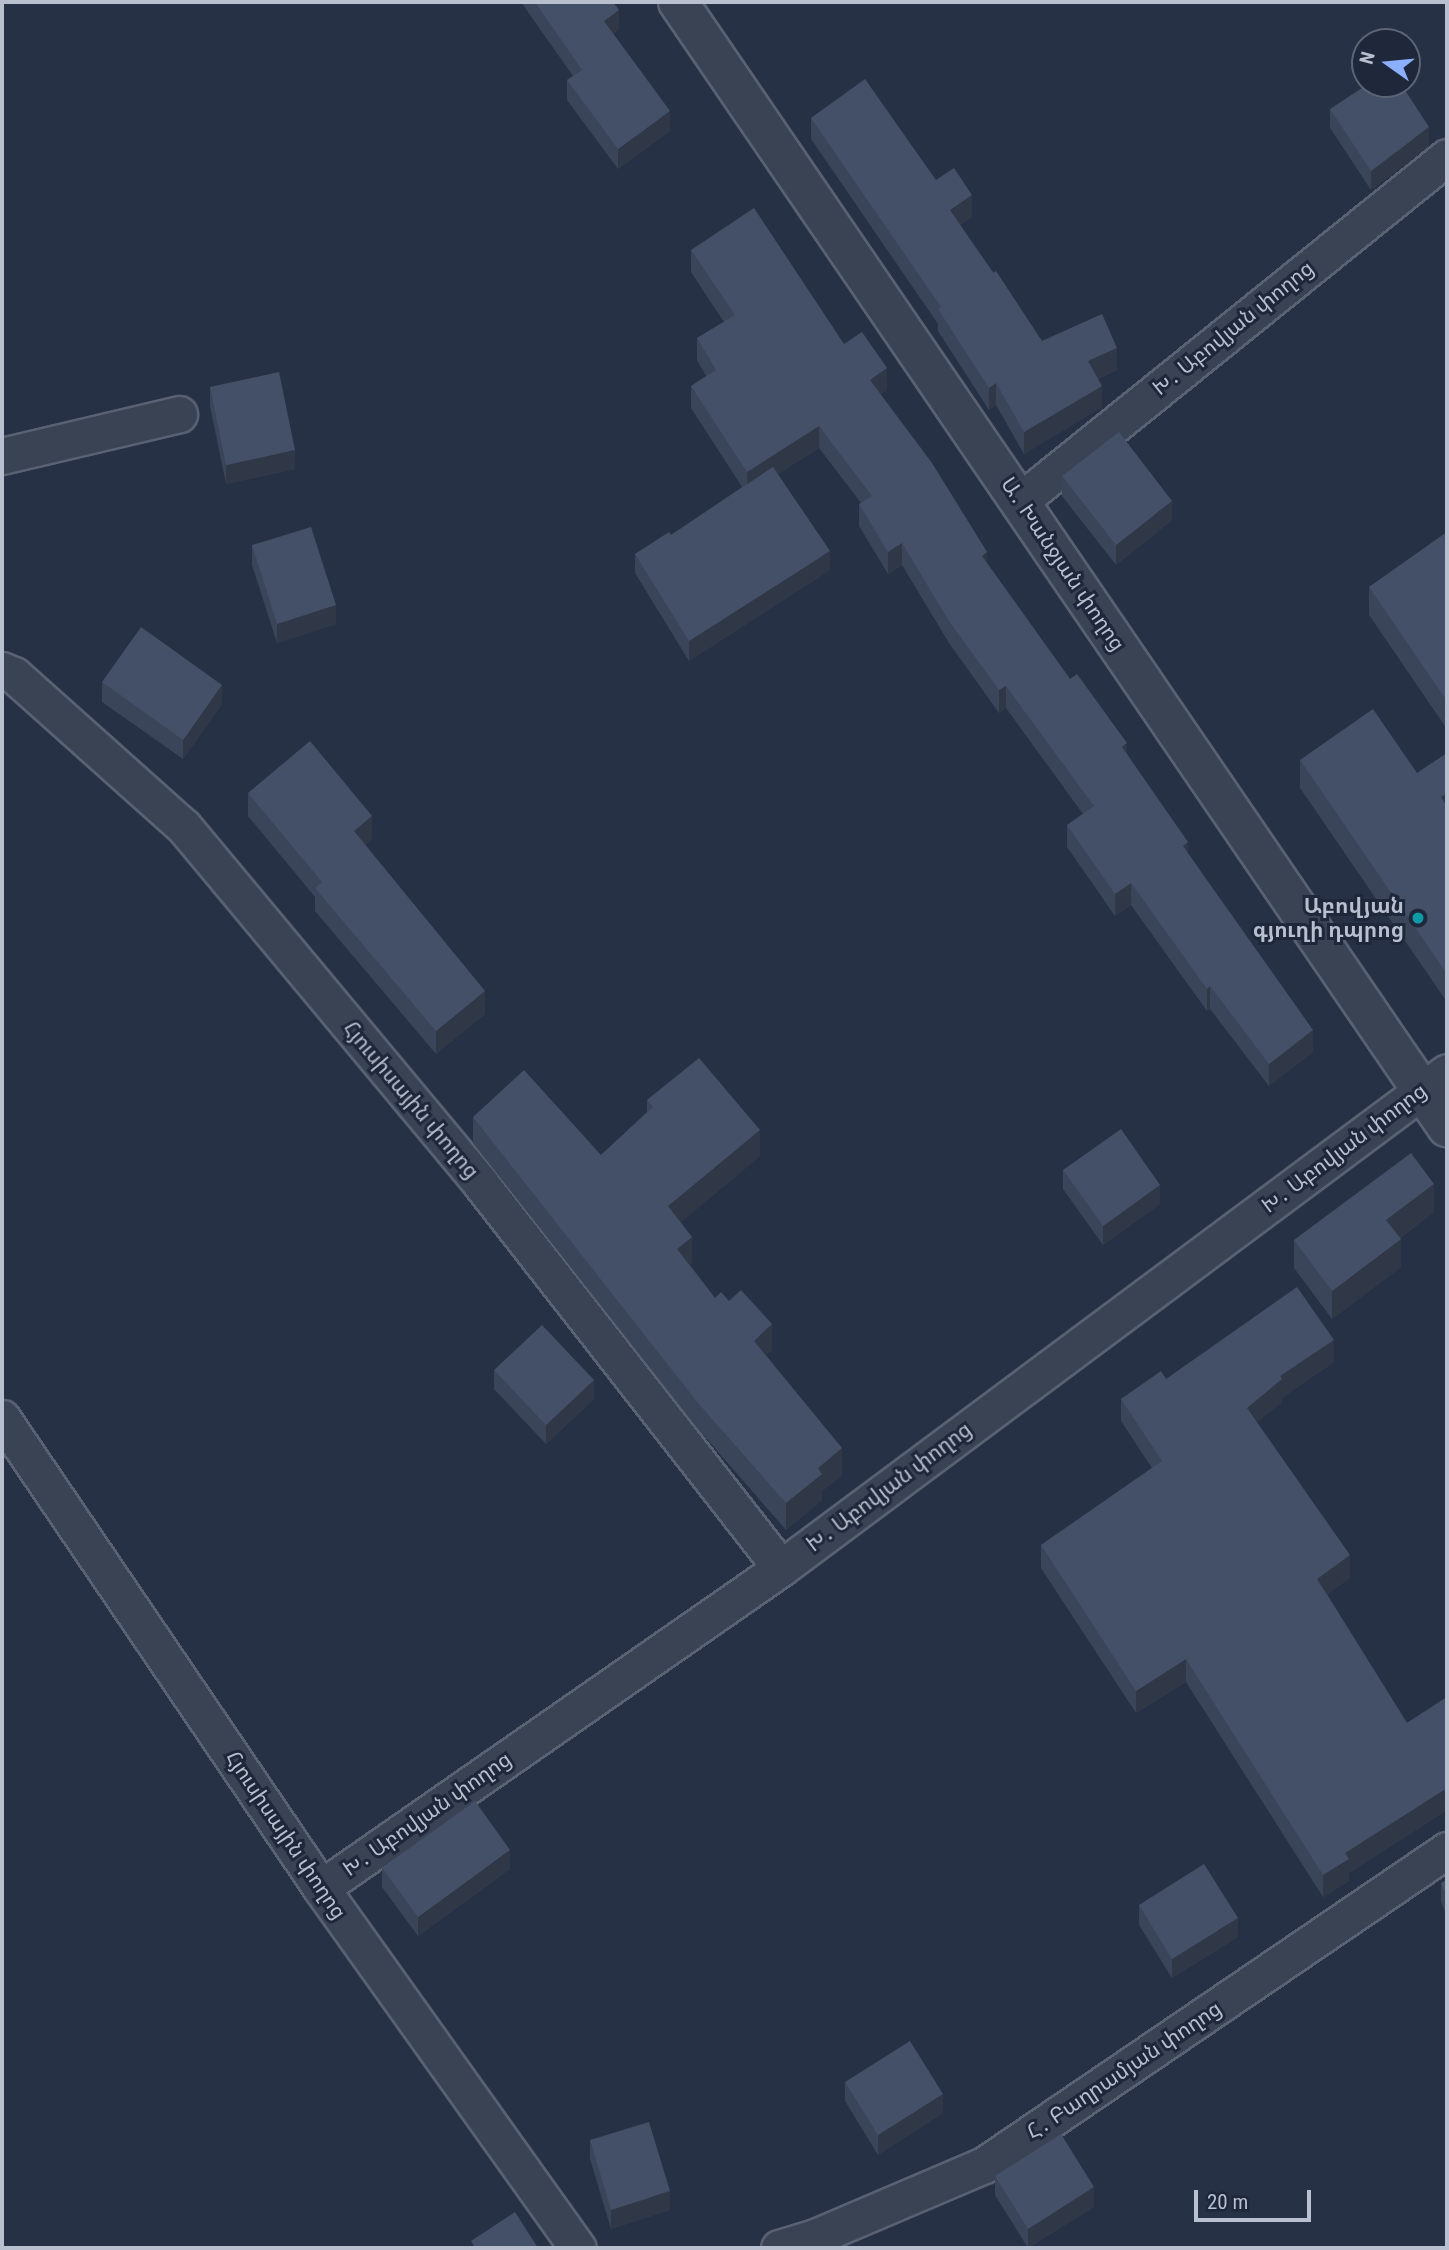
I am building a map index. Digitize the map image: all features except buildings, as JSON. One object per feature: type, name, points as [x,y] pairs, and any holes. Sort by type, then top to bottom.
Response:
[{"type":"street","name":"Ա․ Խանջյան փողոց","points":[[678,2],[1020,500],[1435,1081],[1447,1127]]},
{"type":"street","name":"Խ․ Աբովյան փողոց","points":[[1020,500],[1447,157]]},
{"type":"street","points":[[2,456],[179,414]]},
{"type":"street","name":"Հյուսիսային փողոց","points":[[2,670],[13,675],[184,827],[481,1184],[781,1568]]},
{"type":"street","name":"Խ․ Աբովյան փողոց","points":[[321,1888],[781,1568],[1435,1081]]},
{"type":"street","name":"Հյուսիսային փողոց","points":[[2,1418],[321,1888],[578,2248]]},
{"type":"street","name":"Հ․ Բաղրամյան փողոց","points":[[779,2248],[815,2237],[984,2165],[1447,1850]]},
{"type":"place","name":"Աբովյան գյուղի դպրոց","points":[[1418,918]]}]
